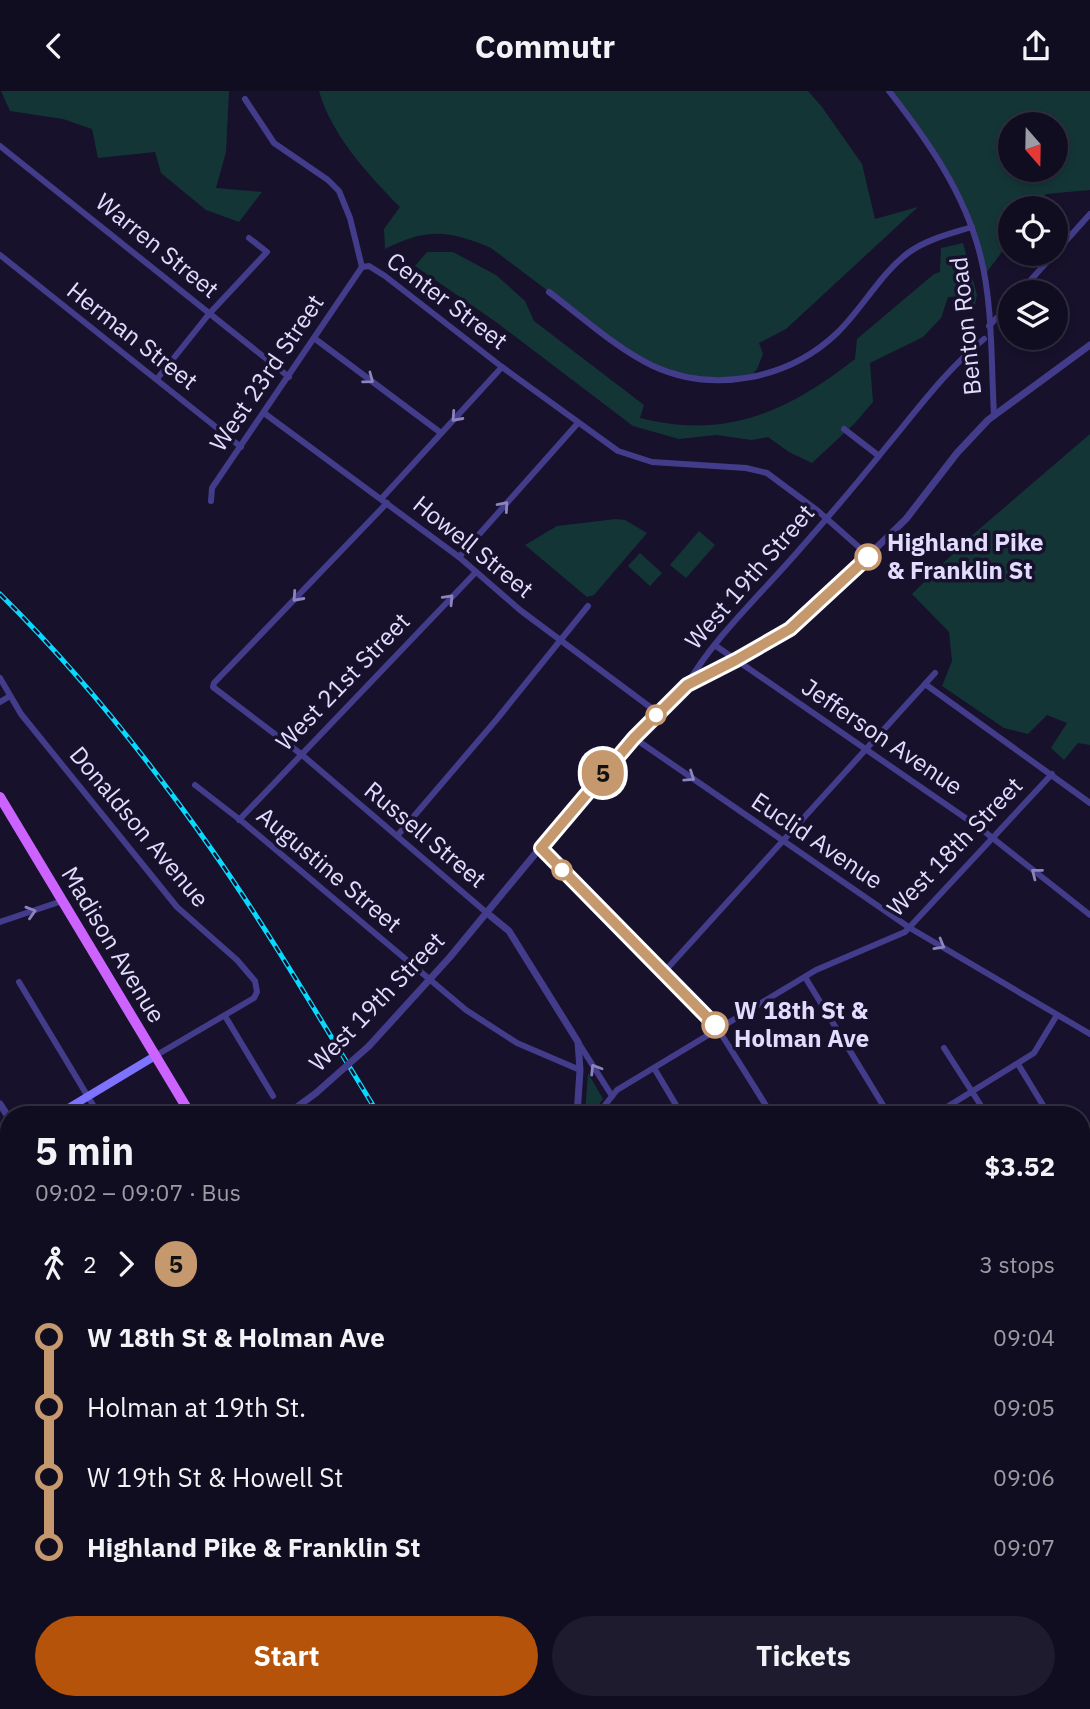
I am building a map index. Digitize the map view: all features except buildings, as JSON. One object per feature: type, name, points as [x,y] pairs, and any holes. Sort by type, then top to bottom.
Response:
[{"type":"main road","name":"Madison Avenue","points":[[0,797],[186,1106]]},
{"type":"main road","points":[[72,1106],[155,1056]]},
{"type":"street","name":"Benton Road","points":[[889,91],[946,171],[972,227],[985,276],[994,415]]},
{"type":"street","name":"Center Street","points":[[245,99],[274,143],[328,180],[339,191],[350,218],[362,267],[369,266],[385,276],[502,367],[618,451],[638,459],[666,464],[746,468],[767,473],[869,556]]},
{"type":"street","name":"Warren Street","points":[[0,146],[289,377]]},
{"type":"street","points":[[1068,239],[1090,214]]},
{"type":"street","points":[[548,292],[652,366],[688,378],[731,380],[785,367],[806,357],[837,333],[905,255],[936,238],[972,227]]},
{"type":"street","points":[[157,379],[209,314],[267,252],[249,237]]},
{"type":"street","name":"Herman Street","points":[[0,255],[241,447]]},
{"type":"street","points":[[1031,280],[1043,266]]},
{"type":"street","name":"West 23rd Street","points":[[211,501],[212,488],[362,267]]},
{"type":"street","points":[[989,326],[998,317]]},
{"type":"street","points":[[314,338],[441,433]]},
{"type":"street","name":"West 19th Street","points":[[298,1106],[369,1046],[429,979],[634,738],[687,685],[716,646],[961,360],[984,339]]},
{"type":"street","points":[[687,685],[800,622],[906,519],[957,453],[994,415],[1090,345]]},
{"type":"street","points":[[384,501],[441,433],[502,367]]},
{"type":"street","name":"Howell Street","points":[[264,413],[459,557],[520,610],[658,713]]},
{"type":"street","points":[[459,557],[578,423]]},
{"type":"street","points":[[844,429],[879,456]]},
{"type":"street","name":"Russell Street","points":[[384,501],[345,548],[213,687],[301,754],[509,931],[612,1096]]},
{"type":"street","name":"West 21st Street","points":[[239,820],[476,572]]},
{"type":"street","points":[[397,836],[497,719],[588,606]]},
{"type":"street","name":"Jefferson Avenue","points":[[716,646],[980,828],[1090,915]]},
{"type":"street","points":[[664,972],[935,673]]},
{"type":"street","name":"Donaldson Avenue","points":[[0,678],[29,723],[177,907],[243,966],[255,981],[257,992],[254,997],[225,1016]]},
{"type":"street","points":[[925,684],[1052,773],[1090,803]]},
{"type":"street","points":[[0,702],[10,696]]},
{"type":"street","name":"Euclid Avenue","points":[[634,738],[910,928],[1090,1034]]},
{"type":"street","name":"West 18th Street","points":[[604,1106],[617,1090],[804,977],[905,932],[993,840],[1052,773]]},
{"type":"street","name":"Augustine Street","points":[[195,785],[466,1010],[517,1043],[580,1070]]},
{"type":"street","points":[[541,848],[718,1029],[766,1106]]},
{"type":"street","points":[[0,922],[62,901]]},
{"type":"street","points":[[804,977],[883,1106]]},
{"type":"street","points":[[19,982],[94,1106]]},
{"type":"street","points":[[949,1106],[1018,1064],[1039,1047],[1058,1015]]},
{"type":"street","points":[[155,1056],[225,1016],[273,1096]]},
{"type":"street","name":"Russell Street","points":[[578,1042],[580,1070],[578,1106]]},
{"type":"street","points":[[944,1048],[982,1106]]},
{"type":"street","points":[[1018,1064],[1044,1106]]},
{"type":"street","points":[[654,1068],[677,1106]]},
{"type":"green space","points":[[1,91],[229,91],[226,152],[216,188],[262,192],[239,222],[206,210],[161,173],[155,152],[98,158],[92,129],[63,119],[10,111]]},
{"type":"green space","points":[[319,91],[808,91],[862,164],[875,219],[918,207],[786,329],[759,343],[763,354],[750,378],[679,376],[629,352],[491,248],[462,238],[438,234],[413,237],[385,249],[384,229],[400,207],[363,168],[341,138]]},
{"type":"green space","points":[[889,91],[1090,91],[1090,190],[1044,196],[998,196],[998,257],[984,276],[962,201]]},
{"type":"green space","points":[[963,243],[977,295],[974,310],[964,296],[948,297],[941,318],[923,337],[870,363],[873,402],[855,423],[812,463],[789,452],[768,437],[752,440],[716,435],[679,439],[633,426],[496,322],[415,266],[427,252],[453,252],[496,275],[525,301],[534,321],[644,405],[640,418],[671,424],[701,425],[728,423],[755,416],[806,393],[830,377],[855,359],[857,339],[934,274],[940,272],[941,248]]},
{"type":"green space","points":[[1090,434],[1090,745],[1078,743],[1064,760],[1051,748],[1067,723],[1047,715],[1028,734],[1004,728],[942,686],[952,661],[949,632],[912,594],[970,537]]},
{"type":"green space","points":[[625,520],[647,533],[594,595],[587,597],[525,545],[557,526]]},
{"type":"green space","points":[[699,531],[715,545],[686,578],[670,565]]},
{"type":"green space","points":[[640,553],[662,573],[650,586],[628,566]]},
{"type":"green space","points":[[588,1073],[603,1099],[598,1106],[586,1106]]},
{"type":"railway","points":[[0,594],[85,685],[188,816],[256,915],[373,1106]]},
{"type":"bus line","name":"5","points":[[715,1025],[541,848],[634,738],[687,685],[800,622],[868,557]]},
{"type":"place","name":"Highland Pike & Franklin St","points":[[868,557]]},
{"type":"place","name":"W 18th St & Holman Ave","points":[[715,1025]]}]
